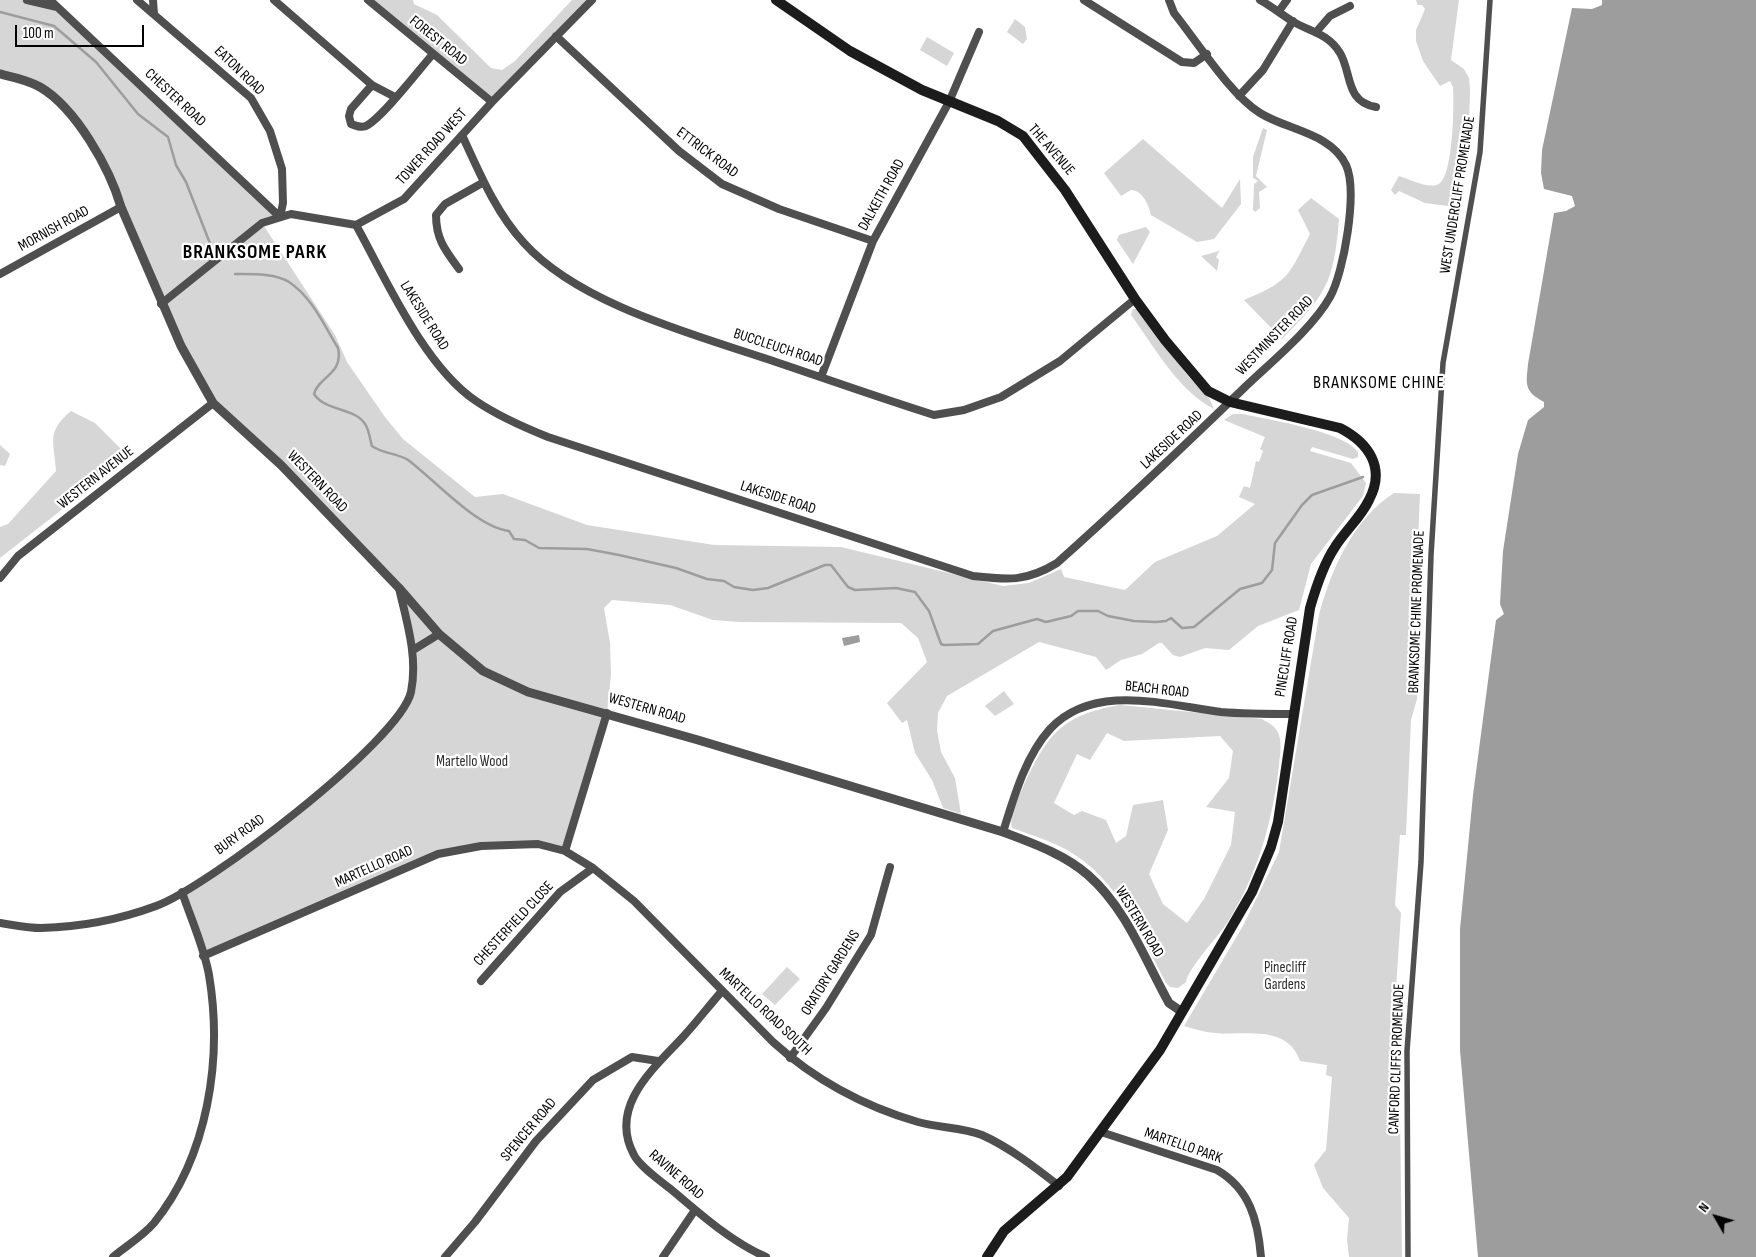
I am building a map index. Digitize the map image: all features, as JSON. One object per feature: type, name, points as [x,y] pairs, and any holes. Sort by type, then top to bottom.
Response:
[{"type":"main road","name":"THE AVENUE","points":[[776,0],[850,51],[949,102],[998,121],[1023,136],[1064,190],[1135,299],[1201,384],[1216,396],[1230,402]]},
{"type":"main road","name":"PINECLIFF ROAD","points":[[1182,1012],[1238,919],[1271,847],[1278,822],[1305,637],[1317,585],[1334,548],[1369,502],[1375,479],[1375,467],[1368,448],[1352,434],[1340,428],[1230,402]]},
{"type":"main road","points":[[987,1257],[1004,1231],[1059,1186],[1101,1132],[1160,1050],[1182,1012]]},
{"type":"street","points":[[27,0],[57,7]]},
{"type":"street","name":"CHESTER ROAD","points":[[50,0],[280,217]]},
{"type":"street","name":"EATON ROAD","points":[[137,0],[234,81],[250,98],[262,115],[270,131],[282,170],[284,202],[280,217]]},
{"type":"street","points":[[153,0],[154,14]]},
{"type":"street","points":[[274,0],[372,86],[395,97]]},
{"type":"street","name":"FOREST ROAD","points":[[368,0],[432,55],[492,102]]},
{"type":"street","name":"TOWER ROAD WEST","points":[[356,225],[404,199],[492,102],[592,0]]},
{"type":"street","points":[[1084,0],[1182,62],[1194,63],[1207,54]]},
{"type":"street","name":"WESTMINSTER ROAD","points":[[1169,0],[1174,14],[1239,96],[1260,114],[1288,128],[1324,141],[1333,147],[1346,165],[1350,179],[1346,244],[1338,282],[1330,298],[1312,320],[1230,402]]},
{"type":"street","points":[[1260,0],[1293,21],[1317,31],[1339,52],[1344,62],[1348,83],[1355,96],[1366,104],[1376,107]]},
{"type":"street","points":[[1280,11],[1287,0]]},
{"type":"street","name":"WEST UNDERCLIFF PROMENADE","points":[[1443,364],[1480,152],[1490,0]]},
{"type":"street","points":[[1317,31],[1330,16],[1350,6]]},
{"type":"street","points":[[1239,96],[1263,70],[1293,21]]},
{"type":"street","name":"DALKEITH ROAD","points":[[821,377],[873,241],[949,102],[980,32]]},
{"type":"street","name":"ETTRICK ROAD","points":[[556,36],[679,150],[722,184],[779,209],[873,241]]},
{"type":"street","points":[[372,86],[351,109],[349,116],[351,124],[357,127],[365,126],[395,97],[432,55]]},
{"type":"street","name":"WESTERN ROAD","points":[[0,74],[40,87],[56,100],[90,140],[116,188],[162,304],[190,364],[213,403],[281,465],[399,588],[439,634],[483,671],[528,692],[607,713],[1003,832],[1042,847],[1088,874],[1113,902],[1169,1003],[1182,1012]]},
{"type":"street","name":"BUCCLEUCH ROAD","points":[[462,135],[484,182],[524,243],[576,285],[618,306],[713,341],[934,415],[964,410],[1002,397],[1060,361],[1135,299]]},
{"type":"street","points":[[459,269],[446,251],[436,231],[436,215],[445,204],[484,182]]},
{"type":"street","name":"MORNISH ROAD","points":[[0,274],[122,207]]},
{"type":"street","points":[[162,304],[262,223],[291,214],[356,225]]},
{"type":"street","name":"LAKESIDE ROAD","points":[[356,225],[425,347],[446,374],[475,401],[516,425],[973,576],[1004,580],[1026,578],[1057,563],[1176,455],[1230,402]]},
{"type":"street","name":"BRANKSOME CHINE PROMENADE","points":[[1421,862],[1431,555],[1443,364]]},
{"type":"street","name":"WESTERN AVENUE","points":[[0,578],[18,556],[213,403]]},
{"type":"street","name":"BURY ROAD","points":[[0,923],[40,928],[114,918],[158,906],[182,892],[273,829],[336,781],[363,756],[394,720],[410,694],[414,650],[399,588]]},
{"type":"street","points":[[414,650],[439,634]]},
{"type":"street","name":"BEACH ROAD","points":[[1003,832],[1016,791],[1034,754],[1051,729],[1070,714],[1090,705],[1117,700],[1137,700],[1238,713],[1293,714]]},
{"type":"street","points":[[565,851],[607,713]]},
{"type":"street","name":"MARTELLO ROAD","points":[[203,956],[438,854],[517,843],[538,844],[565,851],[593,868],[634,901]]},
{"type":"street","name":"CANFORD CLIFFS PROMENADE","points":[[1408,1257],[1407,1051],[1421,862]]},
{"type":"street","name":"ORATORY GARDENS","points":[[790,1058],[826,1008],[871,935],[890,867]]},
{"type":"street","name":"CHESTERFIELD CLOSE","points":[[481,981],[560,892],[593,868]]},
{"type":"street","points":[[113,1257],[152,1225],[173,1196],[190,1163],[203,1122],[212,1067],[214,1015],[209,973],[182,892]]},
{"type":"street","name":"MARTELLO ROAD SOUTH","points":[[634,901],[722,992],[790,1058],[836,1090],[858,1101],[920,1122],[982,1136],[1059,1186]]},
{"type":"street","name":"RAVINE ROAD","points":[[722,992],[682,1038],[658,1061],[636,1089],[627,1115],[626,1137],[634,1157],[695,1210],[738,1241],[766,1257]]},
{"type":"street","name":"SPENCER ROAD","points":[[445,1257],[475,1222],[536,1141],[593,1080],[632,1057],[658,1061]]},
{"type":"street","name":"MARTELLO PARK","points":[[1101,1132],[1216,1170],[1228,1178],[1242,1191],[1252,1209],[1261,1257]]},
{"type":"street","points":[[663,1257],[695,1210]]},
{"type":"green space","name":"Martello Wood","points":[[0,0],[27,0],[57,7],[280,217],[262,223],[335,335],[347,362],[385,417],[403,439],[475,497],[503,494],[587,525],[714,545],[841,547],[1003,586],[1029,583],[1061,569],[1064,577],[1125,590],[1155,562],[1217,536],[1255,504],[1239,497],[1244,486],[1250,488],[1256,461],[1259,462],[1263,451],[1260,449],[1265,437],[1224,420],[1233,414],[1243,414],[1305,427],[1337,438],[1350,445],[1358,452],[1358,457],[1353,459],[1312,447],[1310,451],[1351,463],[1366,483],[1363,496],[1311,564],[1299,610],[1258,626],[1229,650],[1205,648],[1180,657],[1173,655],[1162,643],[1159,643],[1142,654],[1121,660],[1106,670],[1096,657],[1039,642],[947,696],[938,713],[937,730],[941,752],[955,778],[961,814],[943,808],[932,780],[915,753],[907,720],[902,723],[887,703],[927,662],[918,638],[901,623],[740,622],[713,620],[670,605],[612,600],[604,608],[610,643],[611,674],[607,713],[565,851],[538,844],[438,854],[203,956],[182,892],[232,860],[363,756],[410,694],[413,650],[399,588],[281,465],[223,415],[190,365],[90,140],[40,87],[0,74]]},
{"type":"green space","points":[[368,0],[413,0],[414,4],[437,15],[491,68],[502,70],[515,61],[572,0],[592,0],[492,102]]},
{"type":"green space","points":[[1416,0],[1459,0],[1451,60],[1464,69],[1469,78],[1469,128],[1463,176],[1448,206],[1425,203],[1399,191],[1395,195],[1391,190],[1399,176],[1423,184],[1437,185],[1443,180],[1450,156],[1453,123],[1453,87],[1450,81],[1440,86],[1423,61],[1416,41],[1416,30],[1425,9],[1422,5],[1418,5]]},
{"type":"green space","points":[[1015,19],[1025,27],[1027,39],[1023,44],[1007,32]]},
{"type":"green space","points":[[927,37],[954,53],[947,66],[920,50]]},
{"type":"green space","points":[[1263,128],[1267,130],[1256,176],[1267,187],[1259,192],[1260,208],[1255,212],[1253,210],[1254,184],[1258,181],[1253,178],[1253,157]]},
{"type":"green space","points":[[1143,139],[1222,208],[1240,179],[1241,204],[1214,239],[1197,242],[1151,215],[1142,195],[1131,190],[1121,196],[1104,173]]},
{"type":"green space","points":[[1311,198],[1339,219],[1334,259],[1325,286],[1318,299],[1282,339],[1244,300],[1271,288],[1286,276],[1292,268],[1310,234],[1298,210]]},
{"type":"green space","points":[[1146,227],[1150,232],[1133,264],[1117,240],[1119,235]]},
{"type":"green space","points":[[1222,247],[1216,257],[1219,260],[1217,271],[1201,256],[1219,251]]},
{"type":"green space","points":[[1133,309],[1137,309],[1188,376],[1209,398],[1214,409],[1201,401],[1178,380],[1131,315]]},
{"type":"green space","points":[[71,411],[95,423],[129,457],[0,558],[0,527],[8,524],[56,471],[53,438],[58,425]]},
{"type":"green space","points":[[0,445],[10,454],[5,466],[0,465]]},
{"type":"green space","name":"Pinecliff Gardens","points":[[1394,493],[1420,494],[1413,657],[1419,658],[1417,699],[1411,720],[1406,835],[1400,835],[1395,905],[1401,913],[1391,1065],[1391,1113],[1400,1114],[1402,1257],[1349,1257],[1347,1240],[1349,1218],[1323,1188],[1314,1165],[1326,1150],[1332,1077],[1326,1075],[1327,1065],[1300,1061],[1294,1049],[1285,1041],[1264,1034],[1211,1033],[1184,1026],[1244,924],[1279,852],[1319,615],[1337,563],[1355,531],[1379,504]]},
{"type":"green space","points":[[1004,691],[1014,704],[995,716],[985,706]]},
{"type":"green space","points":[[1120,705],[1262,719],[1275,727],[1279,735],[1281,747],[1273,806],[1256,865],[1229,920],[1198,960],[1186,982],[1178,988],[1170,987],[1166,983],[1137,928],[1115,893],[1102,877],[1086,863],[1062,847],[1012,828],[1013,812],[1017,802],[1032,769],[1049,741],[1058,730],[1070,722],[1100,709]],"holes":[[[1107,733],[1124,741],[1220,736],[1233,751],[1229,778],[1206,807],[1235,812],[1231,845],[1204,899],[1187,923],[1163,904],[1149,874],[1168,830],[1163,800],[1133,805],[1126,836],[1116,843],[1106,820],[1082,811],[1074,815],[1054,803],[1077,754],[1090,760]]]},
{"type":"green space","points":[[787,967],[800,979],[775,1005],[762,994]]},
{"type":"shaded area","points":[[1602,0],[1756,0],[1756,1257],[1478,1257],[1460,1050],[1460,929],[1473,795],[1496,620],[1504,614],[1500,604],[1503,551],[1518,454],[1528,420],[1544,407],[1544,402],[1530,391],[1527,377],[1554,213],[1566,211],[1575,206],[1572,196],[1544,189],[1541,173],[1542,150],[1572,8],[1592,9],[1602,5]]},
{"type":"shaded area","points":[[859,635],[860,642],[844,646],[842,638]]},
{"type":"waterway","points":[[0,12],[54,26],[96,62],[138,114],[168,137],[176,165],[186,182],[211,246]]},
{"type":"waterway","points":[[235,274],[263,275],[283,279],[297,288],[311,304],[338,348],[339,357],[334,369],[316,388],[314,394],[319,400],[360,419],[368,429],[372,446],[408,460],[456,502],[483,521],[496,528],[509,531],[514,539],[525,540],[539,548],[587,549],[619,555],[676,568],[707,579],[724,581],[734,587],[753,590],[768,588],[825,565],[831,565],[848,587],[855,590],[896,588],[915,592],[929,611],[941,644],[944,645],[978,644],[993,631],[1037,619],[1046,622],[1071,616],[1078,611],[1098,611],[1108,616],[1134,621],[1156,622],[1166,621],[1171,618],[1182,628],[1194,627],[1240,589],[1262,583],[1272,570],[1275,543],[1302,505],[1312,495],[1363,477]]},
{"type":"district","name":"BRANKSOME PARK","points":[[255,253]]},
{"type":"district","name":"BRANKSOME CHINE","points":[[1379,383]]}]
